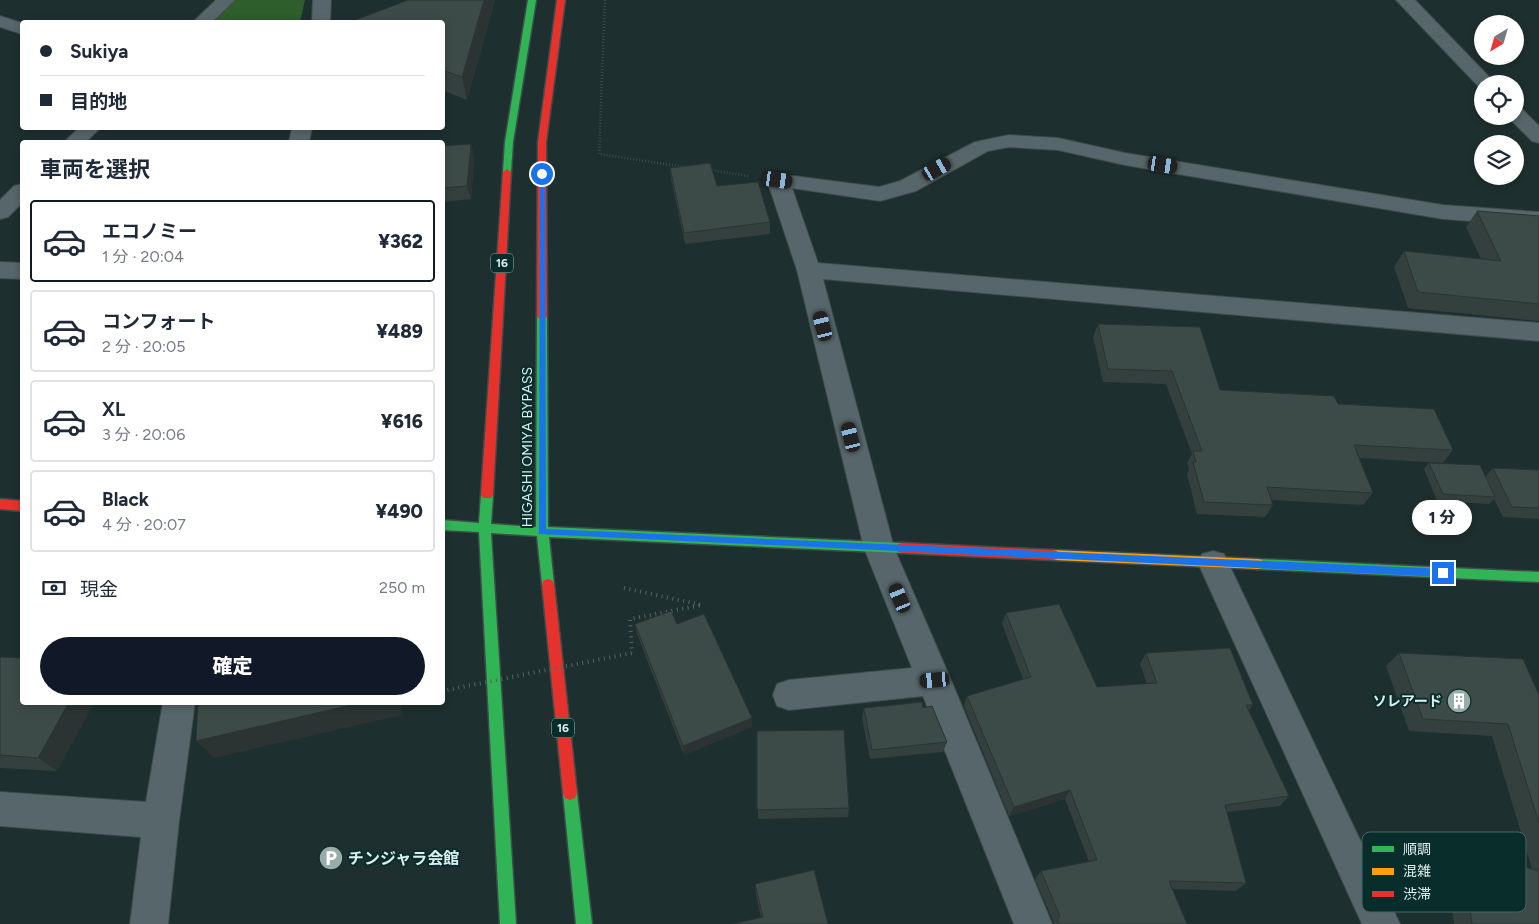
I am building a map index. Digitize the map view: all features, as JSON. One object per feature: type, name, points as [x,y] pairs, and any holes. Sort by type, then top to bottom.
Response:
[{"type":"main road","name":"16","points":[[508,924],[485,527],[510,142],[532,0]]},
{"type":"main road","name":"HIGASHI OMIYA BYPASS","points":[[561,0],[542,142],[542,532],[584,924]]},
{"type":"main road","points":[[0,504],[20,506]]},
{"type":"main road","points":[[445,525],[542,532],[1539,578]]},
{"type":"street","points":[[204,20],[226,0]]},
{"type":"street","points":[[321,20],[322,0]]},
{"type":"street","points":[[1405,0],[1478,75]]},
{"type":"street","points":[[0,20],[20,28]]},
{"type":"street","points":[[1524,122],[1539,137]]},
{"type":"street","points":[[76,140],[88,130]]},
{"type":"street","points":[[1033,924],[935,680],[879,548],[809,270],[778,180],[880,194],[908,186],[982,146],[1009,141],[1058,144],[1126,159],[1443,212],[1539,219]]},
{"type":"street","points":[[0,212],[20,193]]},
{"type":"street","points":[[0,270],[20,271]]},
{"type":"street","points":[[809,270],[1539,332]]},
{"type":"street","points":[[1213,563],[1362,883]]},
{"type":"street","points":[[789,695],[935,680]]},
{"type":"street","points":[[149,924],[161,821],[179,705]]},
{"type":"street","points":[[0,809],[161,821]]},
{"type":"street","points":[[1375,912],[1381,924]]},
{"type":"path","points":[[605,0],[599,154],[693,168]]},
{"type":"path","points":[[702,169],[778,180]]},
{"type":"path","points":[[445,690],[632,653],[630,619],[702,605],[624,588]]},
{"type":"green space","points":[[231,0],[305,0],[300,20],[210,20]]},
{"type":"building","points":[[408,0],[484,0],[462,77],[445,71],[445,20],[355,20]]},
{"type":"building","points":[[471,144],[467,186],[445,188],[445,146]]},
{"type":"building","points":[[710,163],[717,186],[758,182],[770,222],[684,233],[670,168]]},
{"type":"building","points":[[1477,211],[1539,216],[1539,304],[1418,292],[1404,251],[1501,261]]},
{"type":"building","points":[[1098,324],[1200,327],[1220,390],[1334,396],[1338,404],[1434,409],[1453,450],[1354,445],[1373,493],[1267,487],[1273,505],[1204,502],[1193,462],[1196,462],[1193,451],[1202,451],[1172,371],[1108,369]]},
{"type":"building","points":[[1429,463],[1480,465],[1495,497],[1443,494]]},
{"type":"building","points":[[1493,468],[1539,470],[1539,508],[1512,507]]},
{"type":"building","points":[[1059,604],[1097,687],[1157,683],[1146,653],[1230,648],[1253,705],[1246,705],[1289,796],[1225,805],[1246,883],[1169,881],[1187,924],[1059,924],[1057,919],[1060,916],[1041,871],[1097,860],[1070,790],[1014,807],[967,696],[1031,677],[1006,613]]},
{"type":"building","points":[[671,611],[677,624],[704,614],[752,718],[683,746],[635,624]]},
{"type":"building","points":[[1399,653],[1523,659],[1539,695],[1539,823],[1508,724],[1423,719]]},
{"type":"building","points":[[0,657],[20,658],[20,705],[67,705],[38,758],[0,755]]},
{"type":"building","points":[[922,702],[923,708],[932,706],[947,742],[872,750],[864,708]]},
{"type":"building","points":[[198,705],[351,705],[196,741]]},
{"type":"building","points":[[844,730],[849,808],[757,810],[757,731]]},
{"type":"building","points":[[1526,868],[1539,871],[1539,924],[1472,924],[1470,912],[1526,912]]},
{"type":"building","points":[[814,870],[828,924],[733,924],[763,917],[755,884]]},
{"type":"traffic: fast","points":[[507,172],[509,142],[532,0]]},
{"type":"traffic: fast","points":[[542,317],[542,532],[548,584]]},
{"type":"traffic: fast","points":[[487,495],[485,527],[508,924]]},
{"type":"traffic: fast","points":[[445,525],[542,532],[902,548]]},
{"type":"traffic: fast","points":[[1258,564],[1539,577]]},
{"type":"traffic: fast","points":[[570,793],[584,924]]},
{"type":"traffic: slow","points":[[1053,555],[1258,564]]},
{"type":"traffic: jam","points":[[542,317],[542,142],[561,0]]},
{"type":"traffic: jam","points":[[487,495],[507,172]]},
{"type":"traffic: jam","points":[[0,504],[20,506]]},
{"type":"traffic: jam","points":[[902,548],[1053,555]]},
{"type":"traffic: jam","points":[[548,584],[570,793]]},
{"type":"place","name":"ソレアード","points":[[1459,701]]},
{"type":"place","name":"チンジャラ会館","points":[[331,858]]},
{"type":"route","points":[[542,174],[542,532],[1443,573]]}]
